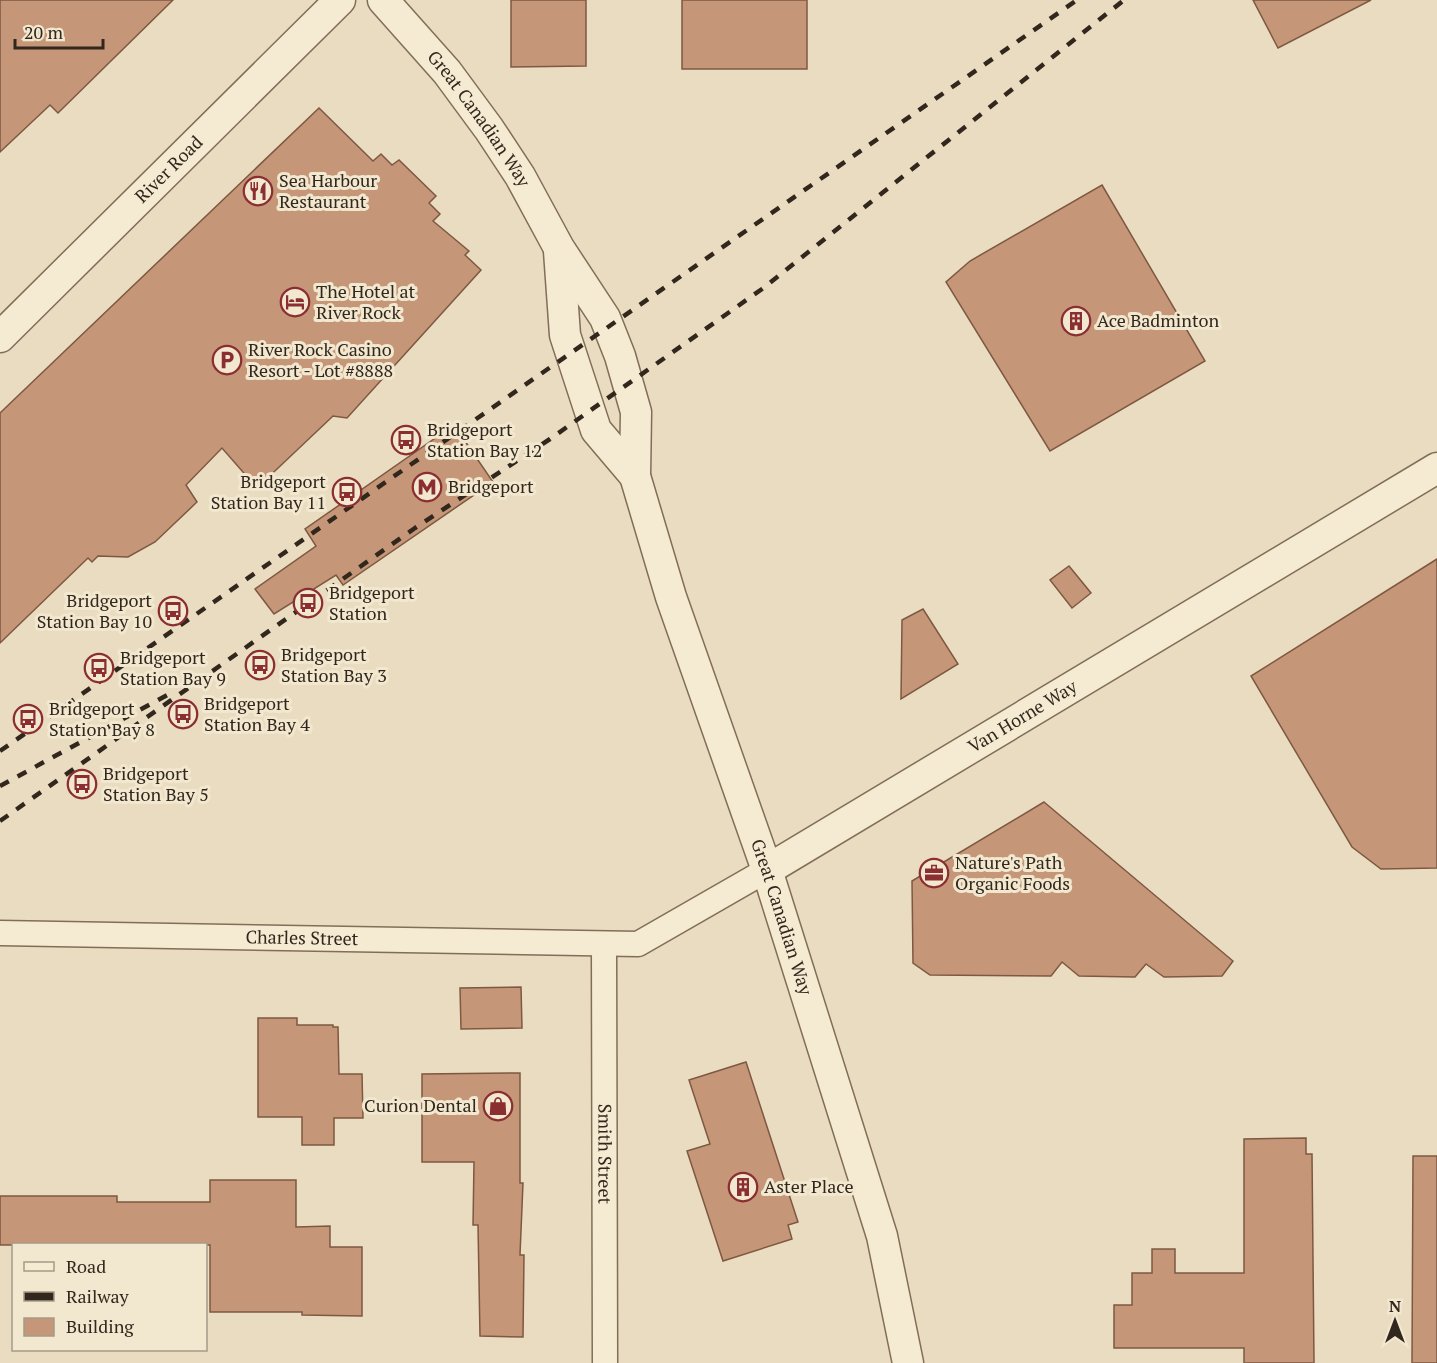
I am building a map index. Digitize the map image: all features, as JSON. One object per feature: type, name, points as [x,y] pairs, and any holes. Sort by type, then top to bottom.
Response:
[{"type":"street","name":"River Road","points":[[0,337],[340,0]]},
{"type":"street","name":"Great Canadian Way","points":[[383,0],[447,72],[489,129],[520,176],[559,248],[604,318],[620,356],[636,412],[635,476],[671,597],[767,870],[885,1246],[908,1363]]},
{"type":"street","name":"Great Canadian Way","points":[[559,248],[565,335],[596,430],[635,476]]},
{"type":"street","name":"Van Horne Way","points":[[604,944],[638,944],[767,870],[1437,468]]},
{"type":"street","name":"Charles Street","points":[[0,933],[604,944]]},
{"type":"street","name":"Smith Street","points":[[604,944],[605,1363]]},
{"type":"building","points":[[0,0],[173,0],[58,113],[50,105],[0,152]]},
{"type":"building","points":[[511,0],[586,0],[586,66],[511,67]]},
{"type":"building","points":[[682,0],[807,0],[807,69],[682,69]]},
{"type":"building","points":[[1253,0],[1371,0],[1278,48]]},
{"type":"building","name":"River Rock Casino Resort - Lot #8888","points":[[319,108],[373,161],[381,154],[392,165],[399,160],[436,196],[429,203],[440,214],[433,221],[469,251],[465,255],[481,270],[347,418],[333,416],[257,488],[222,448],[186,485],[197,502],[155,542],[128,557],[98,556],[92,562],[88,558],[0,643],[0,413]]},
{"type":"building","name":"Ace Badminton","points":[[1102,185],[1205,361],[1050,451],[946,282],[970,261]]},
{"type":"building","points":[[454,425],[493,482],[343,585],[336,575],[274,614],[255,589],[316,546],[305,529]]},
{"type":"building","points":[[1437,559],[1437,868],[1381,869],[1352,847],[1251,676]]},
{"type":"building","points":[[1069,566],[1091,593],[1072,608],[1050,580]]},
{"type":"building","points":[[923,609],[958,664],[901,699],[902,620]]},
{"type":"building","points":[[1044,802],[1233,961],[1222,976],[1164,977],[1146,964],[1135,977],[1079,976],[1062,962],[1051,976],[930,975],[913,963],[912,881]]},
{"type":"building","points":[[521,987],[522,1028],[461,1029],[460,988]]},
{"type":"building","points":[[258,1018],[297,1018],[297,1025],[338,1027],[339,1074],[362,1074],[363,1118],[334,1118],[334,1145],[302,1145],[302,1117],[258,1117]]},
{"type":"building","name":"Aster Place","points":[[746,1062],[798,1222],[788,1225],[792,1239],[723,1261],[687,1151],[710,1144],[689,1080]]},
{"type":"building","points":[[520,1073],[520,1183],[523,1183],[520,1255],[524,1255],[523,1337],[480,1336],[478,1225],[473,1225],[474,1162],[422,1162],[422,1074]]},
{"type":"building","points":[[1306,1138],[1306,1154],[1312,1154],[1314,1363],[1244,1363],[1244,1348],[1114,1348],[1114,1305],[1132,1305],[1132,1273],[1152,1273],[1152,1249],[1175,1249],[1175,1273],[1244,1273],[1244,1139]]},
{"type":"building","points":[[1413,1156],[1437,1156],[1437,1363],[1412,1363]]},
{"type":"building","points":[[210,1180],[296,1180],[296,1227],[330,1226],[330,1247],[362,1247],[362,1316],[302,1315],[302,1312],[210,1312],[210,1245],[207,1243],[12,1243],[12,1245],[0,1245],[0,1196],[117,1196],[117,1202],[210,1202]]},
{"type":"railway","points":[[0,751],[1077,0]]},
{"type":"railway","points":[[0,821],[415,528],[550,439],[762,289],[1124,0]]},
{"type":"railway","points":[[0,786],[169,694]]},
{"type":"place","name":"Sea Harbour Restaurant","points":[[258,191]]},
{"type":"place","name":"The Hotel at River Rock","points":[[295,302]]},
{"type":"place","name":"Ace Badminton","points":[[1076,321]]},
{"type":"place","name":"River Rock Casino Resort - Lot #8888","points":[[227,360]]},
{"type":"place","name":"Bridgeport Station Bay 12","points":[[406,440]]},
{"type":"place","name":"Bridgeport","points":[[427,487]]},
{"type":"place","name":"Bridgeport Station Bay 11","points":[[347,492]]},
{"type":"place","name":"Bridgeport Station","points":[[308,603]]},
{"type":"place","name":"Bridgeport Station Bay 10","points":[[173,611]]},
{"type":"place","name":"Bridgeport Station Bay 3","points":[[260,665]]},
{"type":"place","name":"Bridgeport Station Bay 9","points":[[99,668]]},
{"type":"place","name":"Bridgeport Station Bay 4","points":[[183,714]]},
{"type":"place","name":"Bridgeport Station Bay 8","points":[[28,719]]},
{"type":"place","name":"Bridgeport Station Bay 5","points":[[82,784]]},
{"type":"place","name":"Nature's Path Organic Foods","points":[[934,873]]},
{"type":"place","name":"Curion Dental","points":[[498,1106]]},
{"type":"place","name":"Aster Place","points":[[743,1187]]}]
